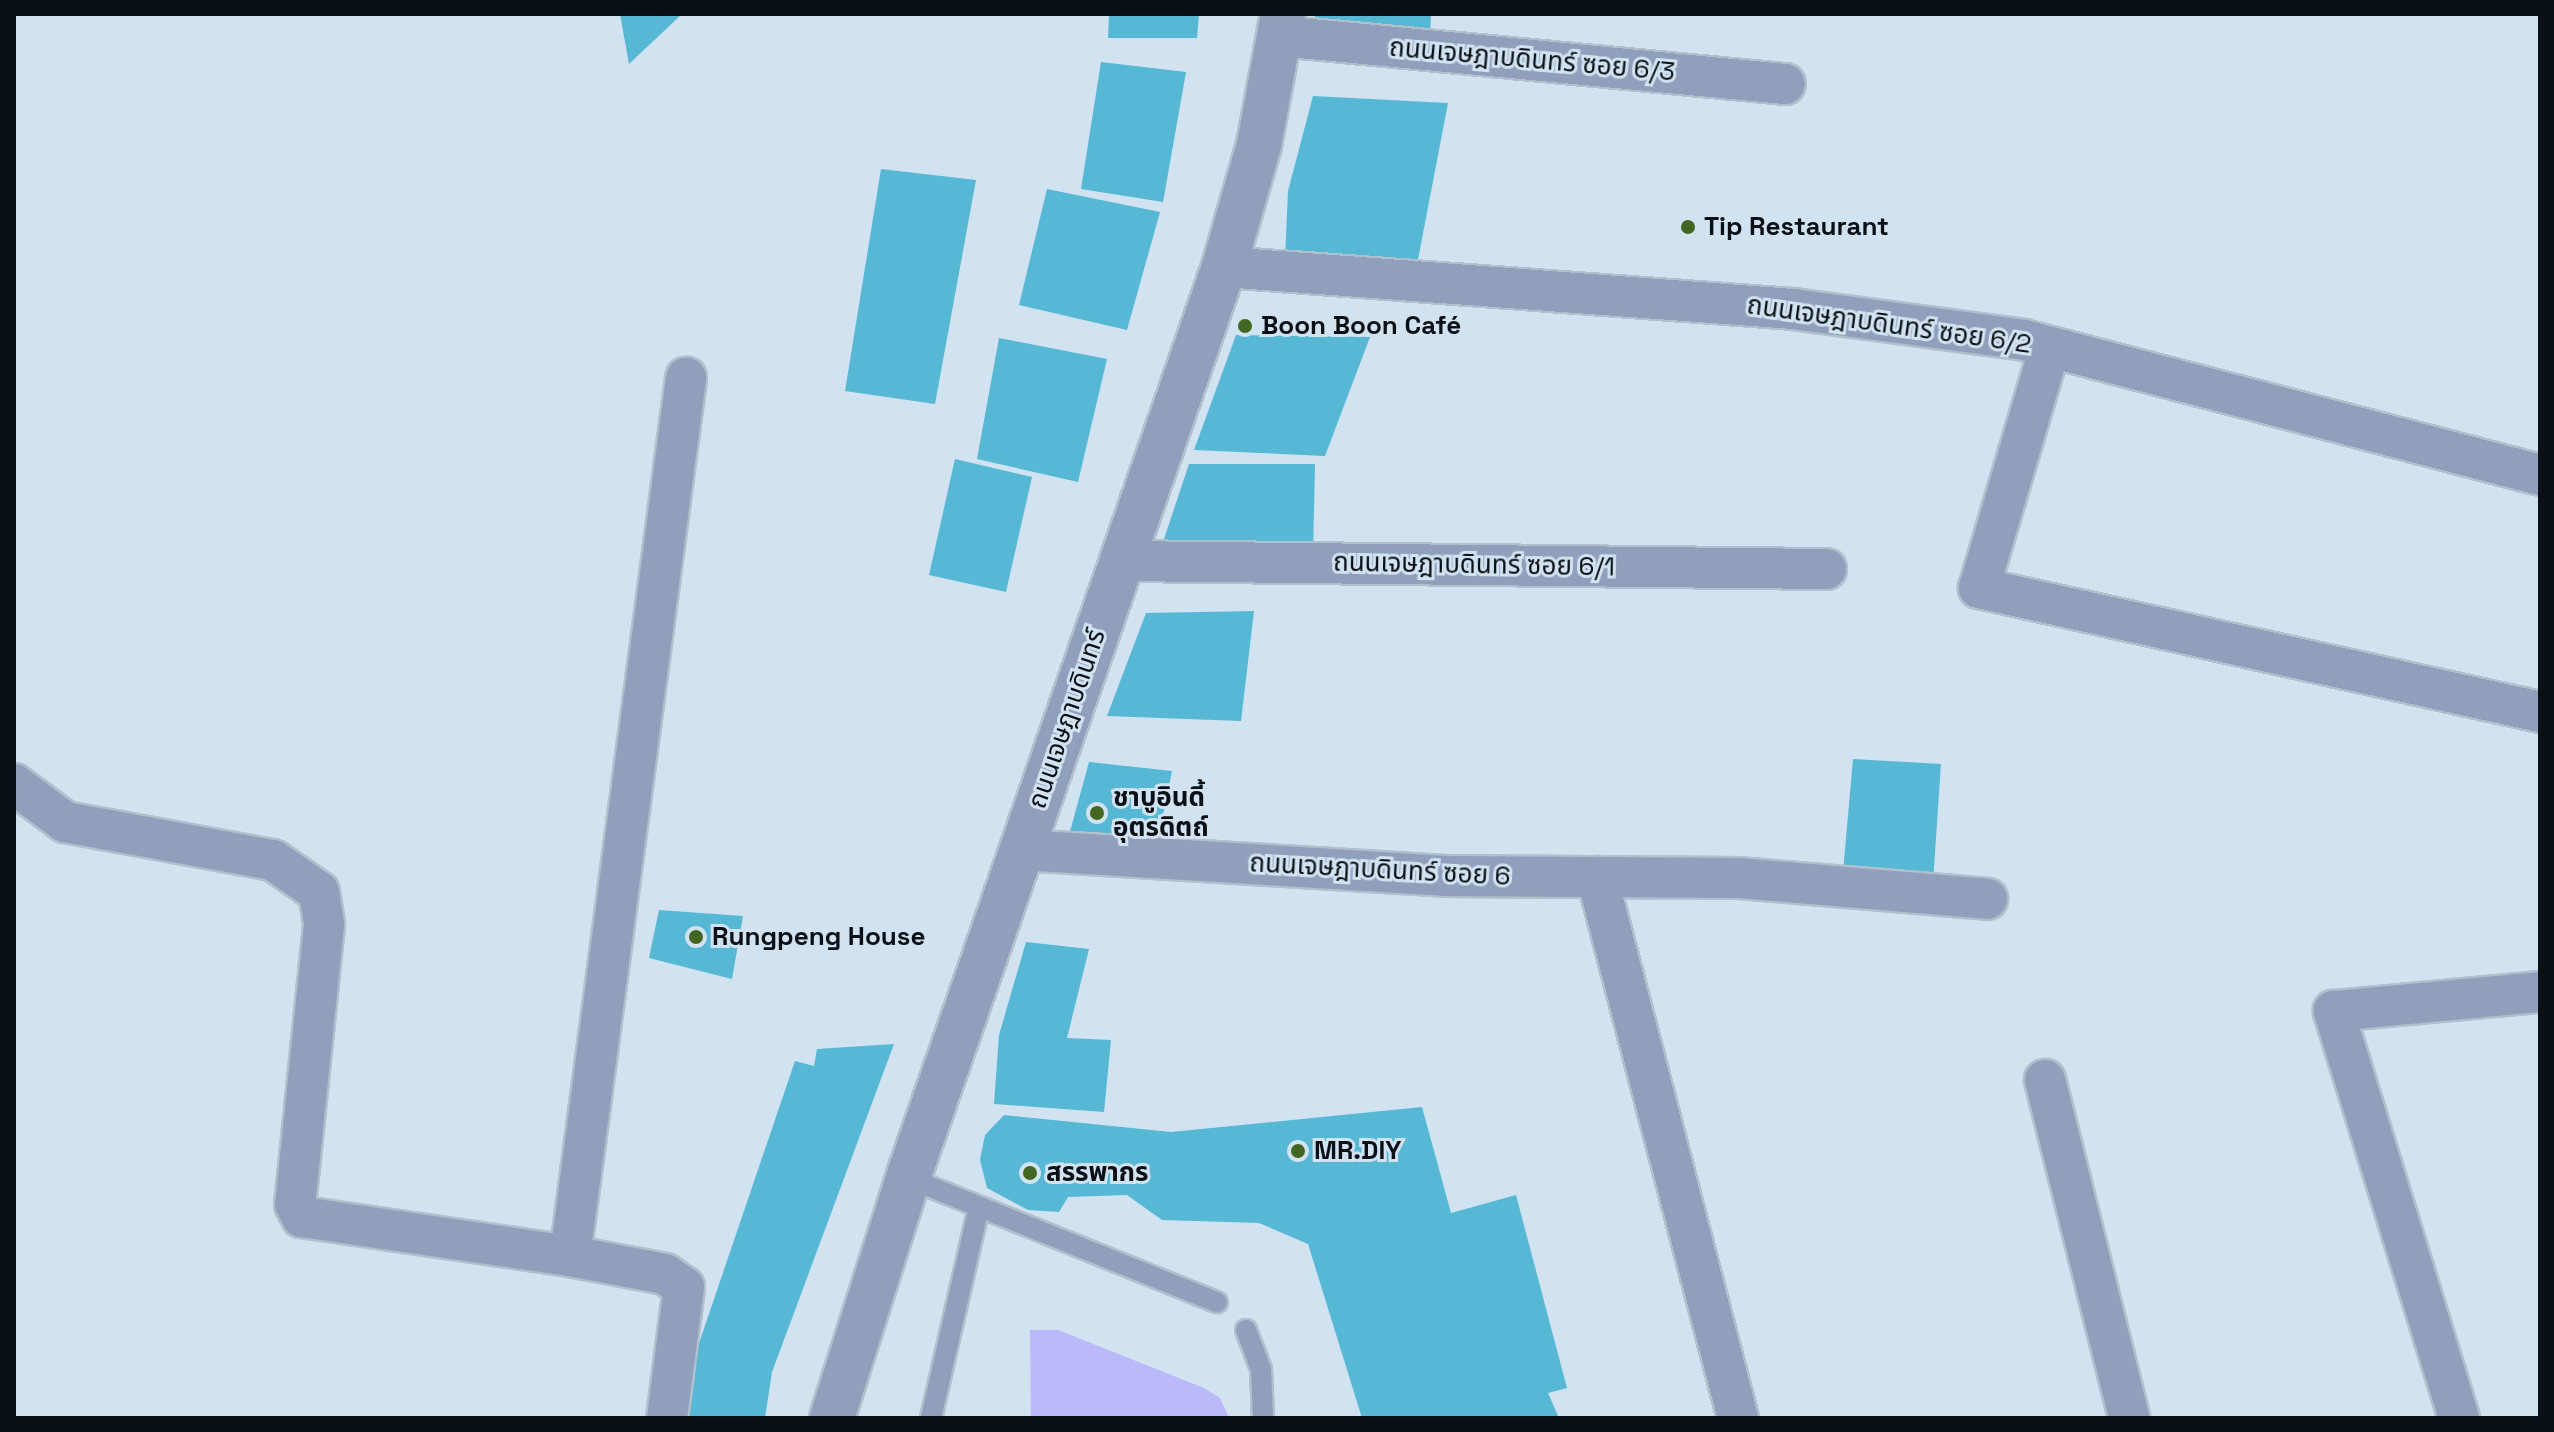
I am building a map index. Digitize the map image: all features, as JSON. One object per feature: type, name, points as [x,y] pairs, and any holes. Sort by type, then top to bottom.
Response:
[{"type":"street","name":"ถนนเจษฎาบดินทร์ ซอย 6/3","points":[[1281,25],[1785,84]]},
{"type":"street","name":"ถนนเจษฎาบดินทร์","points":[[832,1418],[908,1178],[1224,267],[1259,145],[1281,25]]},
{"type":"street","name":"ถนนเจษฎาบดินทร์ ซอย 6/2","points":[[1224,267],[1793,309],[2050,347],[2540,475]]},
{"type":"street","points":[[2050,347],[1979,588],[2540,712]]},
{"type":"street","points":[[570,1256],[686,378]]},
{"type":"street","name":"ถนนเจษฎาบดินทร์ ซอย 6/1","points":[[1121,561],[1826,569]]},
{"type":"street","points":[[14,784],[65,822],[273,860],[319,892],[324,925],[295,1204],[302,1217],[570,1256],[665,1274],[684,1287],[667,1418]]},
{"type":"street","name":"ถนนเจษฎาบดินทร์ ซอย 6","points":[[1022,850],[1445,876],[1739,878],[1987,899]]},
{"type":"street","points":[[1597,877],[1738,1418]]},
{"type":"street","points":[[2459,1418],[2334,1011],[2540,992]]},
{"type":"street","points":[[2045,1080],[2129,1418]]},
{"type":"lane","points":[[908,1178],[1217,1302]]},
{"type":"lane","points":[[931,1418],[979,1207]]},
{"type":"lane","points":[[1246,1330],[1261,1369],[1263,1418]]},
{"type":"shaded area","points":[[1030,1330],[1058,1330],[1204,1388],[1220,1398],[1229,1418],[1031,1418]]},
{"type":"building","points":[[620,14],[682,14],[629,64]]},
{"type":"building","points":[[1109,14],[1199,14],[1197,38],[1108,38]]},
{"type":"building","points":[[1315,14],[1431,14],[1430,33],[1315,27]]},
{"type":"building","points":[[1101,62],[1186,72],[1163,202],[1081,189]]},
{"type":"building","points":[[1313,96],[1448,103],[1411,296],[1284,282],[1288,191]]},
{"type":"building","points":[[881,169],[976,180],[935,404],[845,391]]},
{"type":"building","points":[[1047,189],[1160,212],[1127,330],[1019,305]]},
{"type":"building","points":[[1236,335],[1370,337],[1325,456],[1194,450]]},
{"type":"building","points":[[999,338],[1107,359],[1078,482],[977,459]]},
{"type":"building","points":[[955,459],[1032,477],[1006,592],[929,575]]},
{"type":"building","points":[[1189,464],[1315,464],[1313,555],[1160,551]]},
{"type":"building","points":[[1254,611],[1241,721],[1107,716],[1146,613]]},
{"type":"building","points":[[1853,759],[1941,764],[1933,882],[1843,872]]},
{"type":"building","points":[[1089,762],[1172,771],[1157,844],[1069,835]]},
{"type":"building","name":"Rungpeng House","points":[[659,910],[743,916],[732,979],[649,958]]},
{"type":"building","points":[[1026,942],[1089,949],[1067,1038],[1111,1040],[1104,1112],[994,1104],[999,1035]]},
{"type":"building","points":[[894,1044],[772,1372],[765,1418],[688,1418],[696,1352],[795,1061],[814,1066],[817,1049]]},
{"type":"building","points":[[1422,1107],[1451,1213],[1516,1195],[1567,1388],[1548,1393],[1559,1418],[1362,1418],[1308,1244],[1259,1223],[1162,1220],[1127,1195],[1068,1197],[1059,1212],[1028,1210],[987,1188],[980,1160],[985,1135],[1004,1115],[1171,1132]]},
{"type":"place","name":"Tip Restaurant","points":[[1688,227]]},
{"type":"place","name":"Boon Boon Café","points":[[1245,326]]},
{"type":"place","name":"ชาบูอินดี้ อุตรดิตถ์","points":[[1097,813]]},
{"type":"place","name":"Rungpeng House","points":[[696,937]]},
{"type":"place","name":"MR.DIY","points":[[1298,1151]]},
{"type":"place","name":"สรรพากร","points":[[1030,1173]]}]
